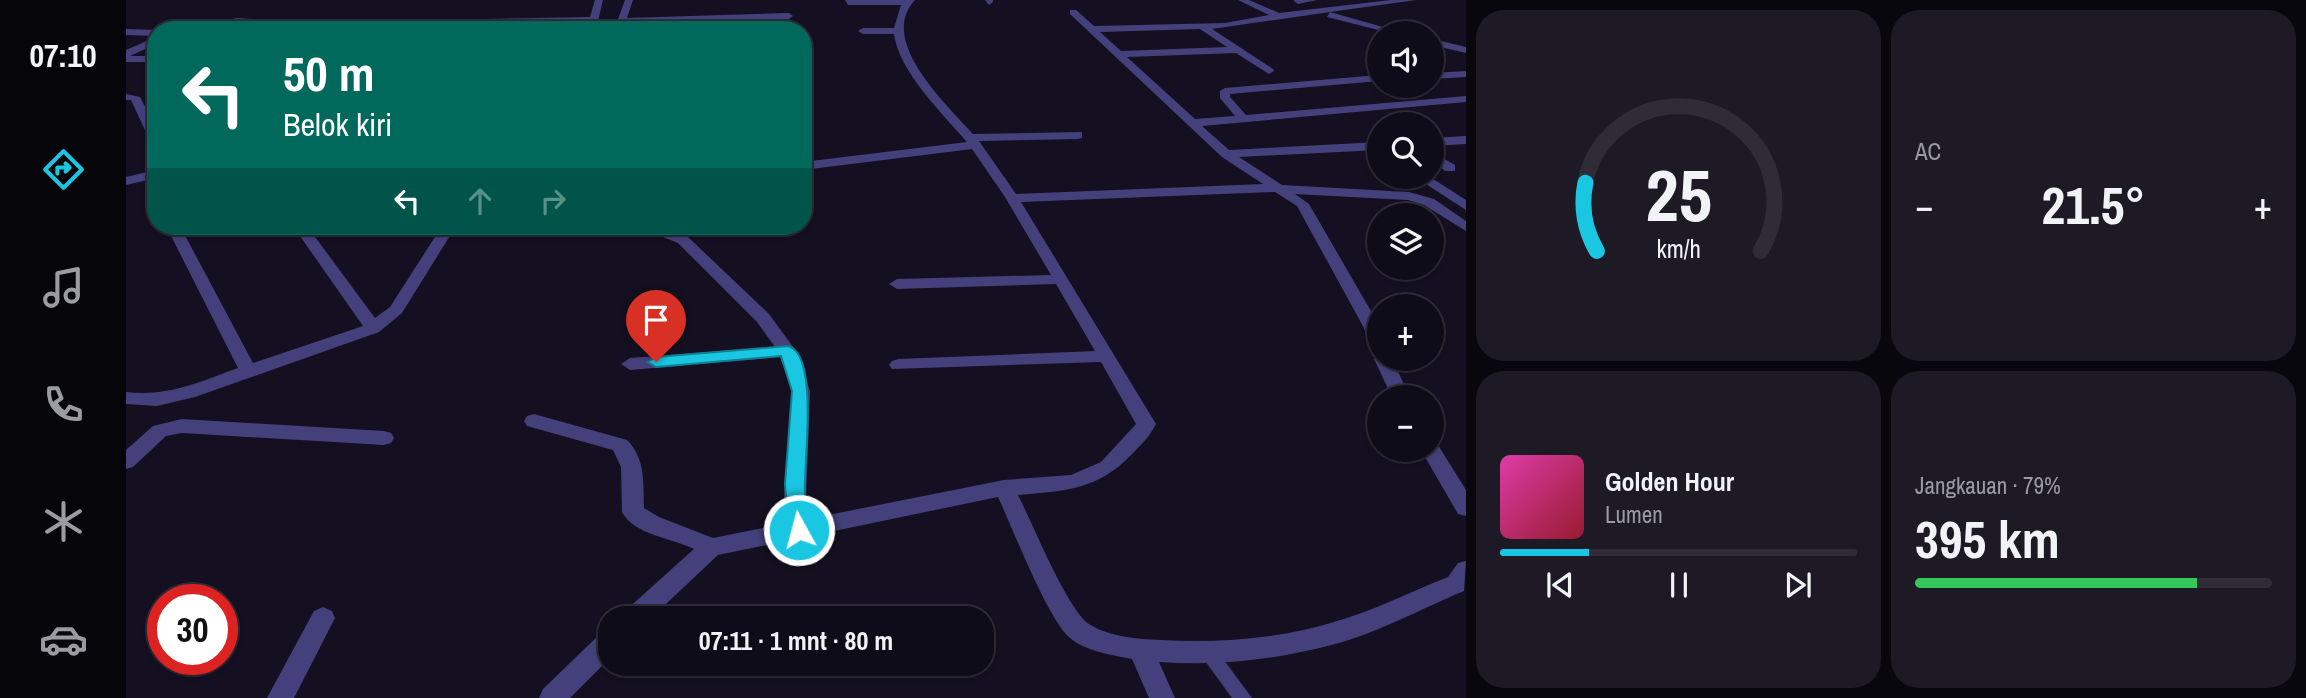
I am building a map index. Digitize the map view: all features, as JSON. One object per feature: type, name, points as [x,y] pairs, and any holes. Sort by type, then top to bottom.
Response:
[{"type":"street","points":[[593,21],[599,0]]},
{"type":"street","points":[[622,21],[629,0]]},
{"type":"street","points":[[1242,0],[1278,16]]},
{"type":"street","points":[[1298,1],[1313,0]]},
{"type":"street","points":[[1093,29],[1238,24],[1278,16],[1411,0]]},
{"type":"street","points":[[647,606],[711,547],[1004,488],[1074,482],[1108,467],[1142,432],[1146,424],[993,167],[914,68],[902,46],[898,31],[908,1],[848,2]]},
{"type":"street","points":[[1073,12],[1226,153],[1308,210],[1367,319]]},
{"type":"street","points":[[1320,12],[1367,24]]},
{"type":"street","points":[[704,21],[789,16]]},
{"type":"street","points":[[1203,27],[1269,71]]},
{"type":"street","points":[[863,32],[898,31]]},
{"type":"street","points":[[126,32],[147,33]]},
{"type":"street","points":[[126,54],[147,44]]},
{"type":"street","points":[[1444,45],[1466,50]]},
{"type":"street","points":[[1121,54],[1240,50]]},
{"type":"street","points":[[126,59],[147,59]]},
{"type":"street","points":[[1444,75],[1466,74]]},
{"type":"street","points":[[1243,118],[1226,98],[1225,91],[1367,79]]},
{"type":"street","points":[[126,97],[135,97],[147,122]]},
{"type":"street","points":[[1194,122],[1466,99]]},
{"type":"street","points":[[812,165],[972,141],[1078,135]]},
{"type":"street","points":[[1444,141],[1466,140]]},
{"type":"street","points":[[1226,153],[1367,147]]},
{"type":"street","points":[[1444,164],[1450,168]]},
{"type":"street","points":[[126,181],[147,176]]},
{"type":"street","points":[[1011,198],[1273,188],[1317,193],[1409,196],[1429,202],[1466,227]]},
{"type":"street","points":[[1440,189],[1466,206]]},
{"type":"street","points":[[178,235],[245,367]]},
{"type":"street","points":[[306,235],[373,328]]},
{"type":"street","points":[[126,398],[150,401],[175,397],[245,367],[373,328],[396,310],[438,235]]},
{"type":"street","points":[[670,235],[683,240],[701,256],[763,318],[788,351],[801,391],[795,492],[799,530]]},
{"type":"street","points":[[897,284],[1059,279]]},
{"type":"street","points":[[630,365],[788,351]]},
{"type":"street","points":[[898,365],[1105,356]]},
{"type":"street","points":[[534,421],[620,445],[628,451],[631,463],[633,512],[644,521],[685,534],[711,547]]},
{"type":"street","points":[[126,462],[160,432],[182,426],[384,438]]},
{"type":"street","points":[[1438,462],[1466,508]]},
{"type":"street","points":[[1004,488],[1064,611],[1079,631],[1106,643],[1140,650],[1209,654],[1252,650],[1336,633],[1457,584],[1466,570]]},
{"type":"street","points":[[280,698],[323,618]]},
{"type":"street","points":[[1140,650],[1162,698]]},
{"type":"street","points":[[552,698],[598,653]]},
{"type":"lane","points":[[1209,654],[1243,698]]},
{"type":"route","points":[[656,362],[788,351],[801,391],[795,484],[799,530]]}]
